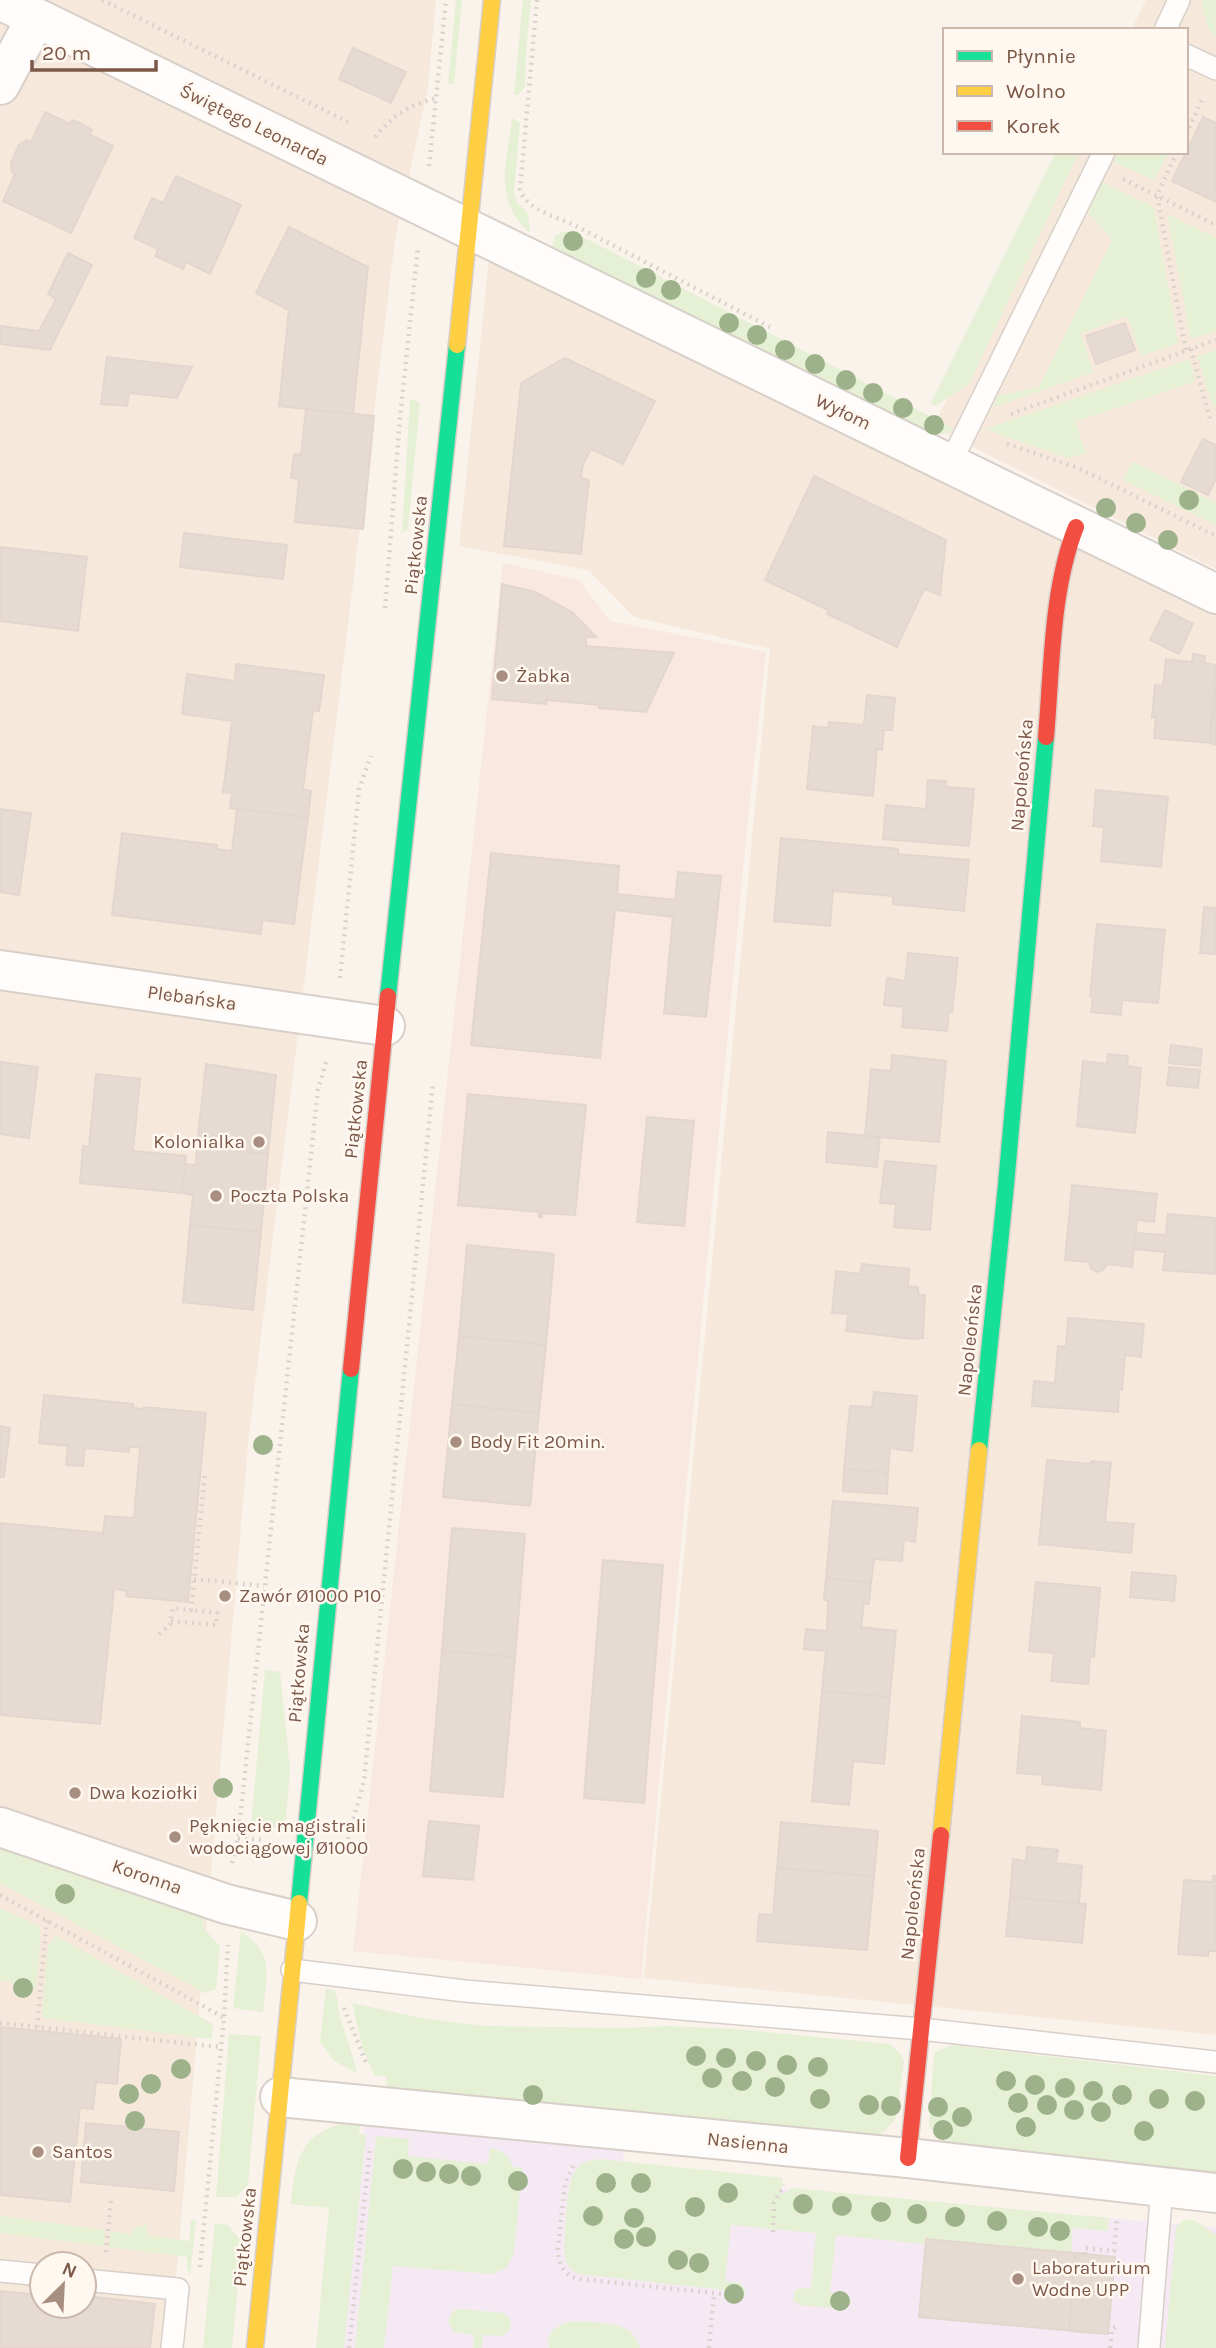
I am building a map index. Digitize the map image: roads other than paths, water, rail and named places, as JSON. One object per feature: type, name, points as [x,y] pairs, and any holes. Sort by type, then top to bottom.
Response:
[{"type":"street","name":"Świętego Leonarda","points":[[0,0],[470,231]]},
{"type":"street","name":"Piątkowska","points":[[256,2348],[385,1026],[492,0]]},
{"type":"street","points":[[0,85],[36,18]]},
{"type":"street","name":"Wyłom","points":[[470,231],[1216,594]]},
{"type":"street","name":"Napoleońska","points":[[908,2158],[1006,1185],[1058,604],[1069,545],[1076,527]]},
{"type":"street","name":"Plebańska","points":[[0,970],[385,1026]]},
{"type":"street","name":"Koronna","points":[[0,1827],[226,1904],[297,1921]]},
{"type":"street","name":"Nasienna","points":[[280,2097],[908,2158],[1216,2193]]},
{"type":"lane","points":[[1166,28],[1179,0]]},
{"type":"lane","points":[[1188,56],[1216,69]]},
{"type":"lane","points":[[950,464],[1103,154]]},
{"type":"lane","points":[[292,1969],[465,1991],[922,2029],[1216,2062]]},
{"type":"lane","points":[[1149,2348],[1162,2186]]},
{"type":"lane","points":[[0,2271],[28,2274]]},
{"type":"lane","points":[[98,2281],[178,2289],[172,2348]]},
{"type":"place","name":"Żabka","points":[[502,676]]},
{"type":"place","name":"Kolonialka","points":[[259,1142]]},
{"type":"place","name":"Poczta Polska","points":[[216,1196]]},
{"type":"place","name":"Body Fit 20min.","points":[[456,1442]]},
{"type":"place","name":"Zawór Ø1000 P10","points":[[225,1596]]},
{"type":"place","name":"Dwa koziołki","points":[[75,1793]]},
{"type":"place","name":"Pęknięcie magistrali wodociągowej Ø1000","points":[[175,1837]]},
{"type":"place","name":"Santos","points":[[38,2152]]},
{"type":"place","name":"Laboraturium Wodne UPP","points":[[1018,2279]]}]
